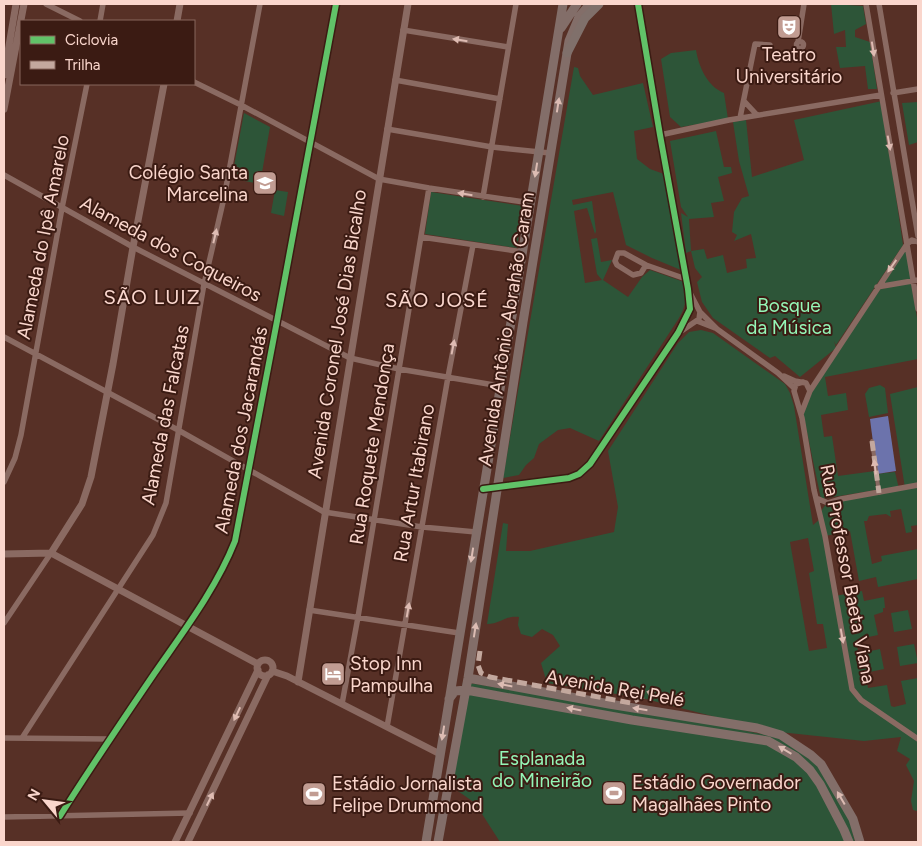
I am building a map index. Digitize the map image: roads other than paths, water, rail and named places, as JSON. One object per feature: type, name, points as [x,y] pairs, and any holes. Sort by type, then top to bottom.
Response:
[{"type":"highway","points":[[567,53],[585,18],[599,4]]},
{"type":"main road","name":"Avenida Antônio Abrahão Caram","points":[[426,842],[563,4]]},
{"type":"main road","name":"Avenida Antônio Abrahão Caram","points":[[558,38],[562,26],[577,4]]},
{"type":"main road","name":"Avenida Antônio Abrahão Caram","points":[[438,842],[468,678],[567,53],[573,29],[579,17],[590,4]]},
{"type":"main road","points":[[511,320],[523,322]]},
{"type":"main road","name":"Avenida Rei Pelé","points":[[468,678],[609,704],[757,728],[781,735],[811,754],[820,764],[853,819],[860,842]]},
{"type":"main road","points":[[449,699],[455,691],[466,690]]},
{"type":"main road","name":"Avenida Rei Pelé","points":[[466,690],[632,720],[768,741],[796,757],[810,770],[820,784],[849,842]]},
{"type":"main road","points":[[523,699],[542,692]]},
{"type":"main road","points":[[609,704],[632,720]]},
{"type":"main road","points":[[698,730],[699,718]]},
{"type":"main road","points":[[432,802],[446,803]]},
{"type":"main road","points":[[428,826],[442,827]]},
{"type":"street","points":[[4,75],[16,4]]},
{"type":"street","points":[[20,20],[24,4]]},
{"type":"street","points":[[46,4],[78,20]]},
{"type":"street","points":[[100,20],[103,4]]},
{"type":"street","points":[[177,20],[180,4]]},
{"type":"street","name":"Alameda das Falcatas","points":[[22,738],[153,535],[166,504],[204,284],[224,198],[260,4]]},
{"type":"street","name":"Alameda dos Jacarandás","points":[[60,816],[109,739],[188,625],[226,564],[235,541],[278,321],[336,4]]},
{"type":"street","name":"Avenida Coronel José Dias Bicalho","points":[[293,679],[298,669],[309,610],[408,4]]},
{"type":"street","points":[[483,197],[516,4]]},
{"type":"street","points":[[483,489],[569,478],[579,474],[590,464],[678,333],[690,309],[638,4]]},
{"type":"street","points":[[798,42],[804,4]]},
{"type":"street","points":[[918,236],[879,4],[865,4],[907,244],[916,281],[918,309]]},
{"type":"street","points":[[4,110],[6,80],[20,21]]},
{"type":"street","points":[[403,30],[508,47]]},
{"type":"street","points":[[740,118],[756,44],[770,45]]},
{"type":"street","points":[[395,80],[500,100]]},
{"type":"street","points":[[195,82],[379,179],[483,197],[531,203]]},
{"type":"street","name":"Alameda do Ipê Amarelo","points":[[4,482],[17,453],[62,208],[88,85]]},
{"type":"street","points":[[4,623],[52,553],[76,515],[86,494],[91,477],[164,85]]},
{"type":"street","points":[[893,93],[918,89]]},
{"type":"street","points":[[660,135],[740,118],[881,95],[888,99],[891,98],[893,93]]},
{"type":"street","points":[[744,101],[756,116]]},
{"type":"street","points":[[387,129],[492,147],[550,153]]},
{"type":"street","name":"Alameda dos Coqueiros","points":[[4,175],[133,247],[350,358],[399,369],[500,386]]},
{"type":"street","name":"Rua Roquete Mendonça","points":[[342,704],[429,188]]},
{"type":"street","points":[[421,237],[523,252]]},
{"type":"street","points":[[794,391],[798,383],[804,382],[824,368],[907,244],[912,240],[918,242]]},
{"type":"street","name":"Rua Artur Itabirano","points":[[387,727],[473,245]]},
{"type":"street","points":[[646,265],[641,273],[632,275],[620,268],[615,261],[618,253],[624,253],[646,265],[686,279]]},
{"type":"street","points":[[877,288],[916,281]]},
{"type":"street","points":[[678,333],[700,317],[688,289]]},
{"type":"street","points":[[690,309],[694,308],[699,311],[717,329],[778,373],[795,381],[804,382]]},
{"type":"street","points":[[686,315],[690,320],[717,329]]},
{"type":"street","points":[[4,337],[178,430],[324,512],[422,527],[476,532]]},
{"type":"street","name":"Rua Professor Baeta Viana","points":[[802,414],[808,393],[824,368]]},
{"type":"street","points":[[778,373],[802,398],[808,393],[804,382]]},
{"type":"street","name":"Rua Professor Baeta Viana","points":[[794,391],[802,414],[816,500],[825,536],[852,689],[861,700],[918,739]]},
{"type":"street","points":[[872,441],[879,493]]},
{"type":"street","points":[[816,500],[828,503],[918,486]]},
{"type":"street","points":[[819,516],[824,506],[828,503]]},
{"type":"street","points":[[4,554],[52,553],[120,588],[259,665]]},
{"type":"street","points":[[309,610],[459,634]]},
{"type":"street","points":[[175,842],[259,665],[267,660],[271,670],[188,842]]},
{"type":"street","points":[[259,665],[260,674],[271,670],[293,679],[440,754]]},
{"type":"street","points":[[4,738],[109,739]]},
{"type":"street","points":[[4,817],[190,813]]},
{"type":"water","points":[[888,416],[896,471],[877,474],[870,419]]},
{"type":"place","name":"Teatro Universitário","points":[[789,27]]},
{"type":"place","name":"Colégio Santa Marcelina","points":[[265,183]]},
{"type":"place","name":"Stop Inn Pampulha","points":[[333,674]]},
{"type":"place","name":"Estádio Governador Magalhães Pinto","points":[[614,793]]},
{"type":"place","name":"Estádio Jornalista Felipe Drummond","points":[[314,794]]},
{"type":"district","name":"SÃO LUIZ","points":[[152,297]]},
{"type":"district","name":"SÃO JOSÉ","points":[[437,300]]},
{"type":"park label","name":"Bosque da Música","points":[[789,316]]},
{"type":"park label","name":"Esplanada do Mineirão","points":[[542,769]]}]
